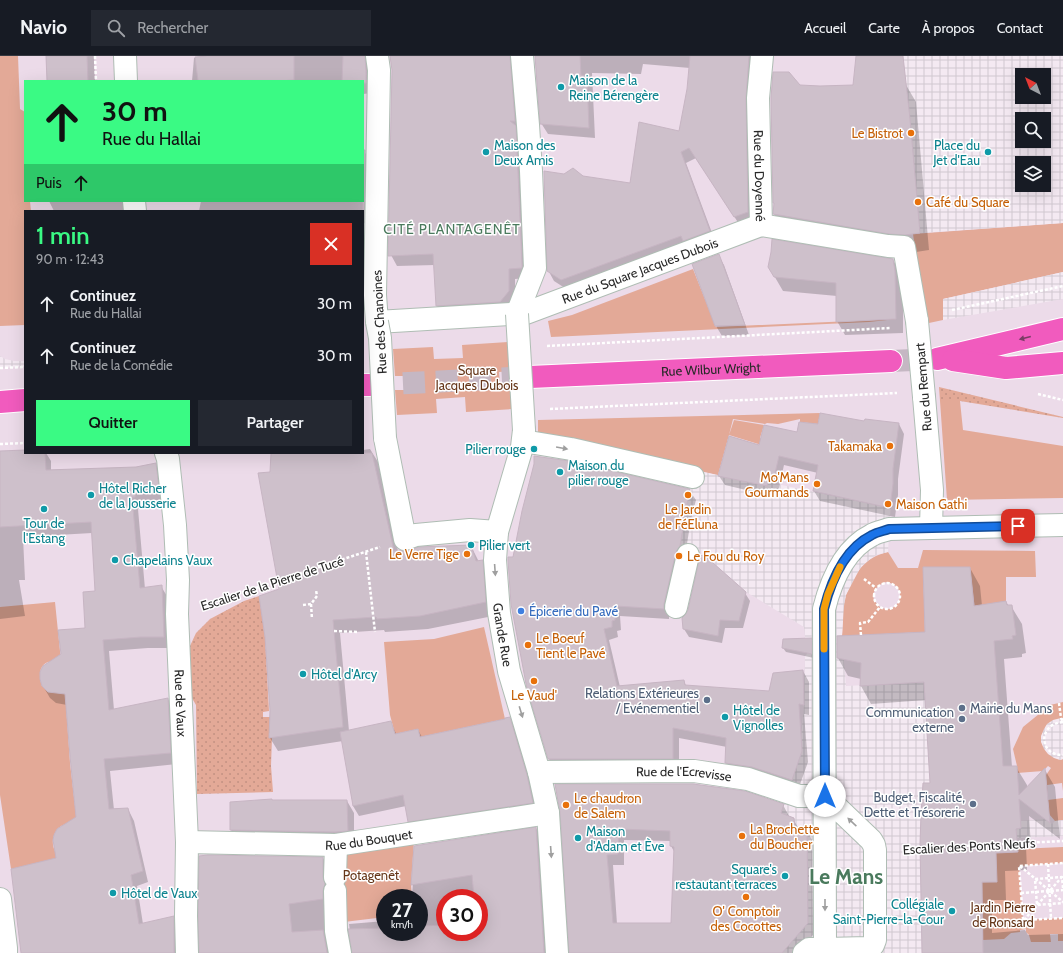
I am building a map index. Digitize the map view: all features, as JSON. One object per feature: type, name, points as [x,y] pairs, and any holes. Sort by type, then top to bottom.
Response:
[{"type":"main road","points":[[1063,329],[939,359],[1006,368],[1063,363]]},
{"type":"main road","name":"Rue Wilbur Wright","points":[[530,377],[891,361]]},
{"type":"main road","points":[[0,402],[24,400]]},
{"type":"street","points":[[126,56],[126,80]]},
{"type":"street","name":"Rue des Chanoines","points":[[377,56],[379,70],[375,295],[380,338],[385,438],[405,538]]},
{"type":"street","points":[[377,322],[517,314],[534,268],[531,171],[522,56]]},
{"type":"street","name":"Rue du Doyenné","points":[[762,56],[758,98],[761,225],[888,246],[904,247]]},
{"type":"street","name":"Rue du Square Jacques Dubois","points":[[517,314],[526,313],[761,225]]},
{"type":"street","name":"Rue du Rempart","points":[[904,247],[918,321],[932,490],[931,528]]},
{"type":"street","name":"Grande Rue","points":[[517,314],[523,436],[497,532],[495,560],[499,613],[509,671],[539,772],[548,814],[557,953]]},
{"type":"street","points":[[523,436],[571,449],[693,477]]},
{"type":"street","name":"Rue de Vaux","points":[[166,454],[175,524],[178,580],[177,614],[187,842],[187,953]]},
{"type":"street","points":[[825,948],[824,609],[828,594],[842,564],[861,542],[872,534],[889,529],[1063,525]]},
{"type":"street","points":[[405,538],[416,535],[470,530],[497,532]]},
{"type":"street","points":[[676,607],[688,555]]},
{"type":"street","name":"Rue de l'Ecrevisse","points":[[539,772],[694,770],[748,779],[799,796],[825,796]]},
{"type":"street","points":[[804,953],[809,949],[868,948],[873,945],[874,942],[874,845],[871,840],[825,796]]},
{"type":"street","name":"Rue du Bouquet","points":[[187,842],[336,845],[548,814]]},
{"type":"street","points":[[336,845],[336,931],[340,953]]},
{"type":"street","points":[[0,899],[6,953]]},
{"type":"path","points":[[95,56],[96,80]]},
{"type":"path","points":[[952,310],[1063,286]]},
{"type":"path","points":[[545,346],[889,329]]},
{"type":"path","points":[[1,368],[24,367]]},
{"type":"path","points":[[555,409],[893,394]]},
{"type":"path","points":[[0,444],[24,443]]},
{"type":"path","name":"Escalier de la Pierre de Tucé","points":[[177,614],[405,538]]},
{"type":"path","points":[[366,552],[375,632]]},
{"type":"path","points":[[864,579],[876,588]]},
{"type":"path","points":[[890,582],[895,585],[900,591],[899,601],[896,606],[890,609],[880,607],[875,602],[874,592],[876,588],[882,583],[890,582]]},
{"type":"path","points":[[303,605],[310,604],[317,596],[316,590]]},
{"type":"path","points":[[310,604],[312,619]]},
{"type":"path","points":[[861,635],[860,623],[868,622],[880,607]]},
{"type":"path","points":[[334,631],[358,632]]},
{"type":"path","points":[[1059,703],[1060,718],[1063,722],[1053,724],[1044,737],[1050,751],[1054,754],[1063,755]]},
{"type":"path","name":"Escalier des Ponts Neufs","points":[[875,850],[1063,841]]},
{"type":"path","points":[[1019,866],[1063,863]]},
{"type":"path","points":[[1048,864],[1051,919]]},
{"type":"path","points":[[1019,866],[1063,903]]},
{"type":"path","points":[[1019,866],[1024,920]]},
{"type":"path","points":[[1035,879],[1063,876]]},
{"type":"path","points":[[1021,893],[1063,889],[1063,876]]},
{"type":"path","points":[[1024,920],[1063,876]]},
{"type":"path","points":[[1035,879],[1037,905]]},
{"type":"path","points":[[1037,905],[1063,903]]},
{"type":"path","points":[[1024,920],[1063,918]]},
{"type":"green space","points":[[0,56],[18,56],[20,109],[24,111],[24,202],[30,202],[31,210],[24,210],[24,325],[0,326]]},
{"type":"green space","points":[[1063,223],[1063,272],[943,299],[943,320],[929,323],[922,298],[913,234]]},
{"type":"green space","points":[[693,269],[716,327],[896,319],[869,322],[551,337],[548,321],[572,315]]},
{"type":"green space","name":"Square Jacques Dubois","points":[[508,342],[510,371],[499,372],[500,385],[511,385],[512,409],[466,412],[465,397],[436,399],[437,413],[397,415],[395,390],[405,390],[404,376],[395,376],[393,349],[433,347],[434,359],[463,358],[462,345]]},
{"type":"green space","points":[[939,387],[1063,418],[960,401],[940,401]]},
{"type":"green space","points":[[940,401],[960,401],[963,430],[1063,446],[1063,498],[947,500]]},
{"type":"green space","points":[[820,413],[818,424],[800,422],[800,419],[778,424],[765,424],[733,419],[718,475],[538,436],[538,420]]},
{"type":"green space","points":[[734,420],[764,425],[760,438],[767,440],[765,446],[729,435]]},
{"type":"green space","points":[[923,550],[1035,551],[1036,577],[1006,577],[1006,601],[975,610],[970,567],[923,568],[925,632],[842,636],[844,604],[848,590],[855,576],[864,564],[880,554],[888,552],[898,568],[918,568]],"holes":[[[887,582],[899,589],[900,595],[896,605],[892,608],[886,609],[880,607],[873,597],[876,588]]]},
{"type":"green space","points":[[259,596],[265,637],[269,711],[263,712],[263,717],[270,717],[271,733],[269,733],[269,737],[272,738],[271,766],[273,792],[197,794],[196,705],[189,693],[188,655],[190,646],[196,633],[210,619],[244,601]]},
{"type":"green space","points":[[55,602],[61,661],[49,662],[42,666],[40,679],[42,686],[65,691],[70,763],[77,823],[63,825],[57,829],[55,833],[53,844],[55,851],[63,857],[11,869],[0,795],[0,607]]},
{"type":"green space","points":[[484,627],[505,719],[420,737],[418,729],[395,734],[390,715],[384,642],[434,639]]},
{"type":"green space","points":[[1063,702],[1063,718],[1060,718],[1060,760],[1063,759],[1063,791],[1062,783],[1047,785],[1048,800],[1063,798],[1063,820],[1055,821],[1049,814],[1046,775],[1051,768],[1048,766],[1043,771],[1017,773],[1013,749],[1023,727],[1050,705]]},
{"type":"green space","name":"Potagenêt","points":[[414,841],[411,889],[376,889],[376,918],[344,922],[345,853]]},
{"type":"green space","name":"Jardin Pierre de Ronsard","points":[[1063,847],[1063,863],[1019,866],[1023,920],[1063,918],[1063,941],[1058,941],[1058,934],[1050,934],[1051,942],[1031,942],[1026,929],[1020,930],[1020,932],[1011,933],[1004,939],[983,940],[982,894],[964,893],[964,883],[996,882],[996,853],[1017,852],[1017,849]]},
{"type":"shaded area","name":"Place du Jet d'Eau","points":[[903,56],[1063,56],[1063,223],[920,233]]},
{"type":"shaded area","points":[[1063,272],[1063,299],[943,320],[943,299]]},
{"type":"shaded area","points":[[0,356],[14,361],[24,361],[24,367],[0,368]]},
{"type":"shaded area","points":[[694,470],[767,486],[768,482],[884,507],[891,501],[888,552],[876,555],[861,567],[857,574],[846,595],[842,636],[846,686],[924,682],[930,783],[923,783],[921,812],[919,812],[919,814],[921,814],[920,859],[922,953],[782,953],[808,923],[807,829],[795,828],[794,818],[778,812],[746,808],[745,787],[791,783],[802,751],[801,738],[804,705],[805,656],[807,654],[804,627],[746,592],[704,555],[696,556],[679,553]]},
{"type":"shaded area","points":[[1063,718],[1063,759],[1060,760],[1048,754],[1044,749],[1041,742],[1041,736],[1047,724],[1053,720]]},
{"type":"shaded area","points":[[1045,819],[1052,824],[1055,821],[1063,820],[1063,836],[1017,838],[1017,836],[995,837],[1006,829],[1020,828],[1020,821]]},
{"type":"building","points":[[46,56],[87,56],[88,80],[47,80]]},
{"type":"building","points":[[294,56],[294,80],[198,80],[195,57]]},
{"type":"building","points":[[343,56],[365,56],[366,83],[364,83],[364,80],[342,80]]},
{"type":"building","points":[[390,56],[510,56],[515,121],[510,121],[516,126],[522,268],[509,269],[509,291],[500,302],[436,306],[433,254],[388,256],[392,70]]},
{"type":"building","name":"Maison de la Reine Bérengère","points":[[535,56],[580,56],[581,75],[587,76],[589,128],[540,124]]},
{"type":"building","points":[[690,56],[749,56],[746,98],[748,212],[734,217],[689,148],[681,152],[710,231],[683,241],[681,236],[561,280],[547,271],[544,171],[564,174],[573,168],[583,176],[630,183],[639,122],[679,131],[687,89]]},
{"type":"building","points":[[856,56],[903,56],[920,233],[905,235],[889,234],[773,214],[771,98],[773,72],[789,72],[800,85],[853,85]]},
{"type":"building","points":[[364,150],[365,150],[364,210]]},
{"type":"building","points":[[772,239],[893,259],[895,271],[896,319],[836,322],[836,283],[774,277],[768,267]]},
{"type":"building","points":[[719,254],[745,325],[715,326],[692,264]]},
{"type":"building","points":[[820,413],[864,421],[865,419],[899,423],[890,508],[813,491],[818,465],[779,456],[773,482],[768,482],[767,486],[718,476],[729,436],[759,445],[764,425],[797,432],[799,422],[818,424]]},
{"type":"building","points":[[24,450],[24,454],[45,454],[46,470],[136,467],[156,463],[159,488],[135,493],[135,497],[132,497],[140,588],[162,585],[164,637],[103,640],[109,710],[168,698],[171,753],[104,759],[109,809],[128,808],[143,871],[131,875],[139,924],[174,916],[174,953],[21,953],[11,869],[56,858],[53,840],[54,835],[57,829],[76,817],[65,694],[48,692],[42,686],[40,672],[43,666],[61,654],[58,630],[85,628],[83,592],[95,591],[91,522],[0,527],[0,451]]},
{"type":"building","points":[[372,453],[394,551],[409,551],[418,547],[471,545],[476,561],[483,560],[486,602],[420,616],[333,620],[343,727],[269,738],[270,711],[265,637],[259,596],[279,589],[258,473],[270,472],[271,454]]},
{"type":"building","points":[[534,456],[569,461],[690,489],[680,546],[676,552],[664,609],[615,606],[615,620],[612,621],[612,627],[604,629],[617,686],[684,680],[685,685],[769,691],[773,673],[803,670],[804,705],[799,704],[802,751],[792,780],[752,767],[725,763],[726,738],[673,728],[673,759],[548,759],[527,689],[511,604],[508,560],[508,557],[513,557],[522,511],[534,464]]},
{"type":"building","points":[[704,555],[746,592],[739,621],[720,620],[718,636],[683,629],[682,618],[688,610],[700,556]]},
{"type":"building","name":"Mairie du Mans","points":[[923,567],[970,567],[974,606],[1006,601],[1007,605],[1012,605],[1016,635],[1012,636],[1013,639],[994,641],[1003,766],[1017,766],[1019,795],[1045,768],[1050,823],[1019,799],[1021,828],[1016,829],[1018,852],[996,853],[997,882],[982,882],[983,953],[922,953],[920,844],[921,814],[923,783],[930,783],[924,682],[860,686],[861,663],[837,658],[837,636],[925,632]]},
{"type":"building","points":[[812,638],[812,654],[782,648],[783,639]]},
{"type":"building","points":[[510,717],[527,775],[533,803],[408,822],[403,795],[353,806],[340,732],[391,721],[395,734],[418,729],[420,737]]},
{"type":"building","points":[[555,784],[693,784],[745,791],[784,804],[781,813],[794,818],[795,828],[807,828],[808,923],[782,953],[569,953],[560,812]],"holes":[[[619,829],[670,831],[670,846],[674,847],[671,923],[613,923],[607,855],[618,854]]]},
{"type":"building","points":[[272,799],[347,800],[348,831],[230,830],[230,802]]},
{"type":"building","points":[[536,827],[544,953],[352,953],[348,929],[376,928],[376,941],[428,941],[428,926],[436,925],[436,941],[488,941],[488,889],[473,889],[472,875],[411,885],[414,846]]},
{"type":"building","points":[[199,856],[323,857],[323,877],[325,884],[323,899],[289,904],[292,932],[323,930],[327,953],[199,953]]},
{"type":"tunnel","points":[[891,361],[937,359]]},
{"type":"tunnel","points":[[370,385],[530,377]]},
{"type":"slow traffic","points":[[824,649],[824,609],[828,594],[840,567]]},
{"type":"place","name":"Maison de la Reine Bérengère","points":[[561,87]]},
{"type":"place","name":"Le Bistrot","points":[[911,133]]},
{"type":"place","name":"Maison des Deux Amis","points":[[486,152]]},
{"type":"place","name":"Place du Jet d'Eau","points":[[988,152]]},
{"type":"place","name":"Café du Square","points":[[918,202]]},
{"type":"place","name":"Takamaka","points":[[890,446]]},
{"type":"place","name":"Pilier rouge","points":[[534,449]]},
{"type":"place","name":"Maison du pilier rouge","points":[[560,472]]},
{"type":"place","name":"Mo'Mans Gourmands","points":[[817,484]]},
{"type":"place","name":"Hôtel Richer de la Jousserie","points":[[91,495]]},
{"type":"place","name":"Le Jardin de FéEluna","points":[[688,495]]},
{"type":"place","name":"Maison Gathi","points":[[888,504]]},
{"type":"place","name":"Tour de l'Estang","points":[[44,509]]},
{"type":"place","name":"Pilier vert","points":[[471,545]]},
{"type":"place","name":"Le Verre Tige","points":[[467,554]]},
{"type":"place","name":"Le Fou du Roy","points":[[679,556]]},
{"type":"place","name":"Chapelains Vaux","points":[[115,560]]},
{"type":"place","name":"Épicerie du Pavé","points":[[521,611]]},
{"type":"place","name":"Le Boeuf Tient le Pavé","points":[[528,645]]},
{"type":"place","name":"Hôtel d'Arcy","points":[[303,674]]},
{"type":"place","name":"Le Vaud'","points":[[534,681]]},
{"type":"place","name":"Relations Extérieures / Evénementiel","points":[[707,700]]},
{"type":"place","name":"Mairie du Mans","points":[[962,708]]},
{"type":"place","name":"Hôtel de Vignolles","points":[[725,717]]},
{"type":"place","name":"Communication externe","points":[[962,719]]},
{"type":"place","name":"Budget, Fiscalité, Dette et Trésorerie","points":[[973,804]]},
{"type":"place","name":"Le chaudron de Salem","points":[[566,805]]},
{"type":"place","name":"La Brochette du Boucher","points":[[742,836]]},
{"type":"place","name":"Maison d'Adam et Ève","points":[[578,838]]},
{"type":"place","name":"Square's restautant terraces","points":[[785,876]]},
{"type":"place","name":"Hôtel de Vaux","points":[[113,893]]},
{"type":"place","name":"O' Comptoir des Cocottes","points":[[746,897]]},
{"type":"place","name":"Collégiale Saint-Pierre-la-Cour","points":[[952,911]]},
{"type":"district","name":"CITÉ PLANTAGENÊT","points":[[452,229]]},
{"type":"district","name":"Le Mans","points":[[846,877]]},
{"type":"route","points":[[825,796],[824,609],[828,594],[842,564],[861,542],[872,534],[889,529],[1018,526]]}]
